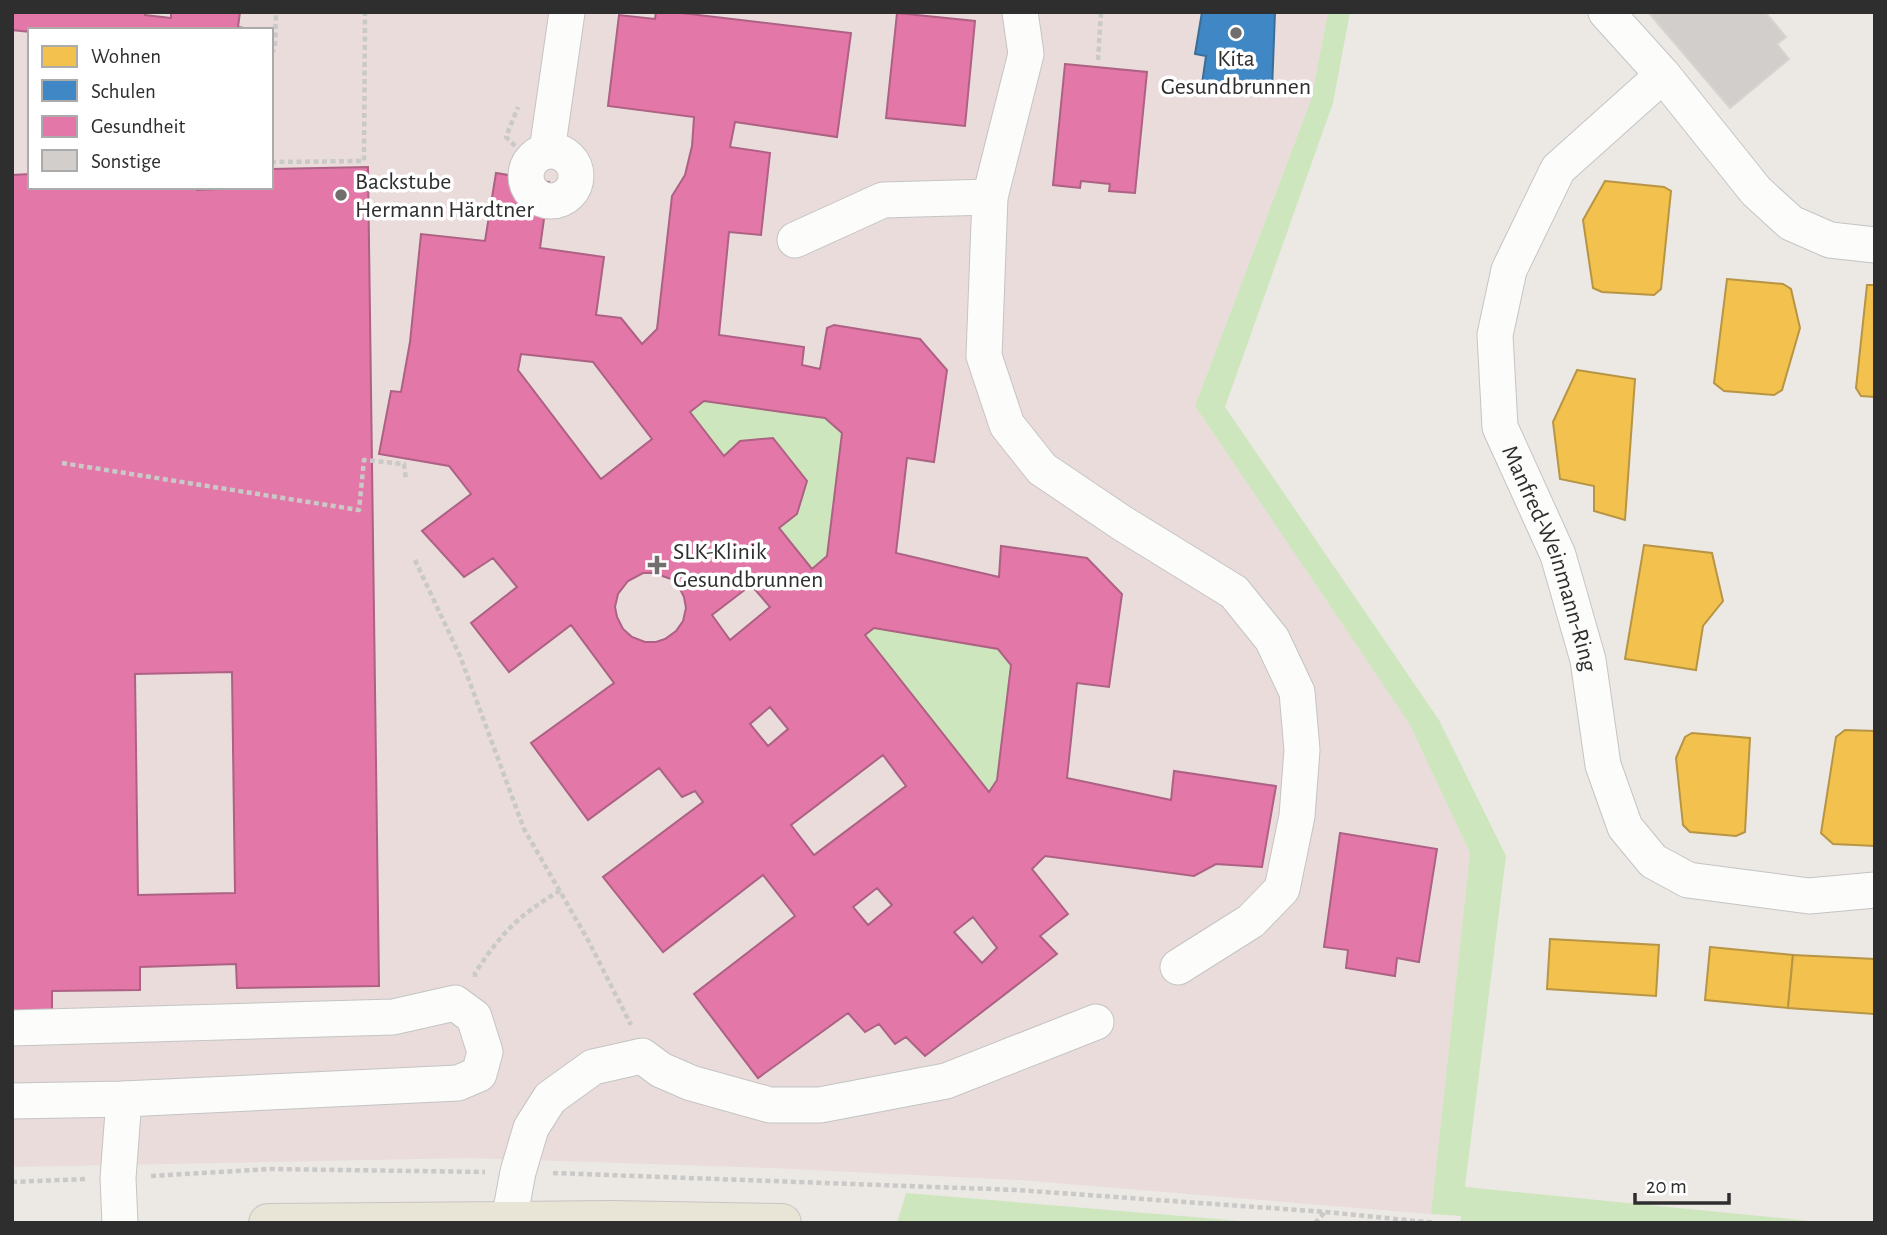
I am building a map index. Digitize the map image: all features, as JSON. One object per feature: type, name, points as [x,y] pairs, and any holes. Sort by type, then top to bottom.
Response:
[{"type":"main road","points":[[268,1223],[509,1220],[782,1223]]},
{"type":"street","points":[[547,151],[566,12]]},
{"type":"street","points":[[1020,12],[1026,54],[990,197],[984,356],[1007,425],[1042,469],[1122,523],[1234,592],[1272,639],[1297,692],[1302,750],[1297,816],[1282,889],[1251,921],[1178,967]]},
{"type":"street","points":[[1606,12],[1663,75],[1756,191],[1791,223],[1830,240],[1875,245]]},
{"type":"street","name":"Manfred-Weinmann-Ring","points":[[1663,75],[1558,169],[1509,270],[1495,335],[1500,427],[1558,555],[1588,660],[1603,765],[1626,827],[1632,836],[1653,861],[1688,880],[1809,896],[1875,890]]},
{"type":"street","points":[[795,240],[883,200],[990,197]]},
{"type":"street","points":[[12,1028],[393,1017],[455,1003],[474,1017],[485,1052],[479,1074],[458,1083],[124,1099],[12,1101]]},
{"type":"street","points":[[509,1220],[518,1172],[531,1128],[550,1098],[593,1067],[642,1056],[661,1070],[704,1087],[770,1105],[820,1105],[946,1081],[1096,1022]]},
{"type":"street","points":[[120,1223],[118,1178],[124,1099]]},
{"type":"path","points":[[273,50],[276,12]]},
{"type":"path","points":[[273,162],[364,161],[365,12]]},
{"type":"path","points":[[1098,60],[1101,12]]},
{"type":"path","points":[[62,463],[359,510],[364,460],[404,464],[407,480]]},
{"type":"path","points":[[415,561],[460,656],[524,829],[561,890],[626,1013],[642,1056]]},
{"type":"path","points":[[474,1017],[475,973],[497,940],[530,909],[561,890]]},
{"type":"path","points":[[1315,1223],[1326,1212],[1436,1223]]},
{"type":"shaded area","name":"SLK-Klinik Gesundbrunnen","points":[[12,12],[1328,12],[1311,100],[1195,406],[1409,723],[1470,853],[1431,1214],[1020,1180],[772,1168],[468,1158],[12,1167]]},
{"type":"green space","points":[[1328,12],[1350,12],[1333,103],[1225,407],[1439,720],[1506,856],[1465,1187],[1830,1223],[1460,1223],[1461,1216],[1431,1214],[1470,853],[1409,723],[1195,406],[1311,100]]},
{"type":"green space","points":[[704,401],[825,418],[842,433],[827,556],[812,569],[779,528],[797,514],[807,481],[773,438],[740,441],[724,456],[690,412]]},
{"type":"green space","points":[[874,628],[998,649],[1011,665],[997,780],[989,792],[865,635]]},
{"type":"green space","points":[[906,1193],[1265,1223],[897,1223]]},
{"type":"building: Wohnen","points":[[1605,181],[1664,187],[1671,191],[1661,289],[1654,295],[1602,292],[1593,288],[1583,220]]},
{"type":"building: Wohnen","points":[[1727,279],[1783,284],[1791,289],[1800,328],[1782,390],[1774,395],[1724,391],[1714,383]]},
{"type":"building: Wohnen","points":[[1867,285],[1875,285],[1875,397],[1861,396],[1856,388]]},
{"type":"building: Wohnen","points":[[1577,370],[1635,379],[1625,520],[1594,511],[1594,486],[1560,479],[1553,422]]},
{"type":"building: Wohnen","points":[[1644,545],[1712,553],[1723,601],[1703,626],[1696,670],[1625,659]]},
{"type":"building: Wohnen","points":[[1845,730],[1875,731],[1875,846],[1833,844],[1821,833],[1836,737]]},
{"type":"building: Wohnen","points":[[1692,733],[1750,738],[1745,832],[1736,836],[1690,832],[1683,825],[1676,758],[1685,737]]},
{"type":"building: Wohnen","points":[[1550,939],[1659,945],[1656,996],[1547,989]]},
{"type":"building: Wohnen","points":[[1710,947],[1793,955],[1788,1008],[1705,1000]]},
{"type":"building: Wohnen","points":[[1793,955],[1875,959],[1874,1014],[1788,1008]]},
{"type":"building: Schulen","name":"Kita Gesundbrunnen","points":[[1202,12],[1275,12],[1272,90],[1234,89],[1234,86],[1202,84],[1206,56],[1195,54]]},
{"type":"building: Gesundheit","points":[[12,12],[145,12],[145,15],[171,18],[171,12],[240,12],[238,27],[244,28],[28,28],[28,32],[12,30]]},
{"type":"building: Gesundheit","points":[[656,12],[673,12],[851,33],[837,137],[735,122],[730,147],[770,153],[761,235],[729,232],[719,335],[804,347],[802,365],[820,369],[827,328],[834,325],[920,339],[947,370],[934,462],[907,458],[896,553],[999,577],[1001,546],[1087,558],[1122,594],[1109,687],[1077,683],[1067,778],[1171,800],[1174,771],[1276,786],[1262,867],[1216,864],[1194,876],[1045,856],[1032,869],[1068,914],[1040,936],[1057,954],[925,1056],[906,1037],[895,1044],[879,1024],[865,1032],[848,1013],[758,1078],[694,994],[795,916],[763,875],[663,952],[603,877],[703,802],[695,791],[682,797],[659,768],[588,820],[531,743],[614,683],[571,625],[509,672],[471,623],[517,587],[493,558],[464,577],[422,531],[471,494],[449,466],[379,454],[391,391],[401,392],[410,342],[421,234],[485,241],[496,173],[549,182],[540,248],[604,257],[596,315],[621,318],[642,344],[657,329],[672,196],[685,175],[692,146],[694,117],[608,106],[619,15],[655,19]],"holes":[[[521,354],[593,362],[652,439],[601,479],[518,370]],[[704,401],[825,418],[842,433],[827,556],[812,569],[779,528],[797,514],[807,481],[773,438],[740,441],[724,456],[690,412]],[[643,573],[654,573],[671,579],[678,585],[684,597],[686,608],[683,621],[676,631],[656,642],[645,642],[632,637],[623,629],[617,617],[615,607],[618,594],[628,581]],[[751,585],[770,607],[730,640],[712,615]],[[874,628],[998,649],[1011,665],[997,780],[989,792],[865,635]],[[770,707],[788,729],[768,746],[750,724]],[[883,755],[906,786],[814,855],[791,825]],[[877,888],[892,905],[868,925],[853,907]],[[973,917],[997,948],[982,963],[954,932]]]},
{"type":"building: Gesundheit","points":[[897,13],[975,21],[965,126],[886,118]]},
{"type":"building: Gesundheit","points":[[1065,64],[1147,72],[1135,193],[1109,191],[1110,184],[1081,181],[1080,188],[1053,185]]},
{"type":"building: Gesundheit","points":[[368,167],[379,986],[237,988],[236,964],[140,967],[140,990],[52,991],[52,1019],[12,1020],[12,175],[28,174],[28,189],[273,189],[273,169]],"holes":[[[232,672],[235,893],[138,895],[135,674]]]},
{"type":"building: Gesundheit","points":[[1340,833],[1437,849],[1419,962],[1397,958],[1395,976],[1346,968],[1348,950],[1324,947]]},
{"type":"building: Sonstige","points":[[1648,12],[1765,12],[1786,37],[1777,44],[1789,59],[1730,108]]},
{"type":"place","name":"Kita Gesundbrunnen","points":[[1236,33]]},
{"type":"place","name":"Backstube Hermann Härdtner","points":[[341,195]]},
{"type":"place","name":"SLK-Klinik Gesundbrunnen","points":[[657,565]]}]
